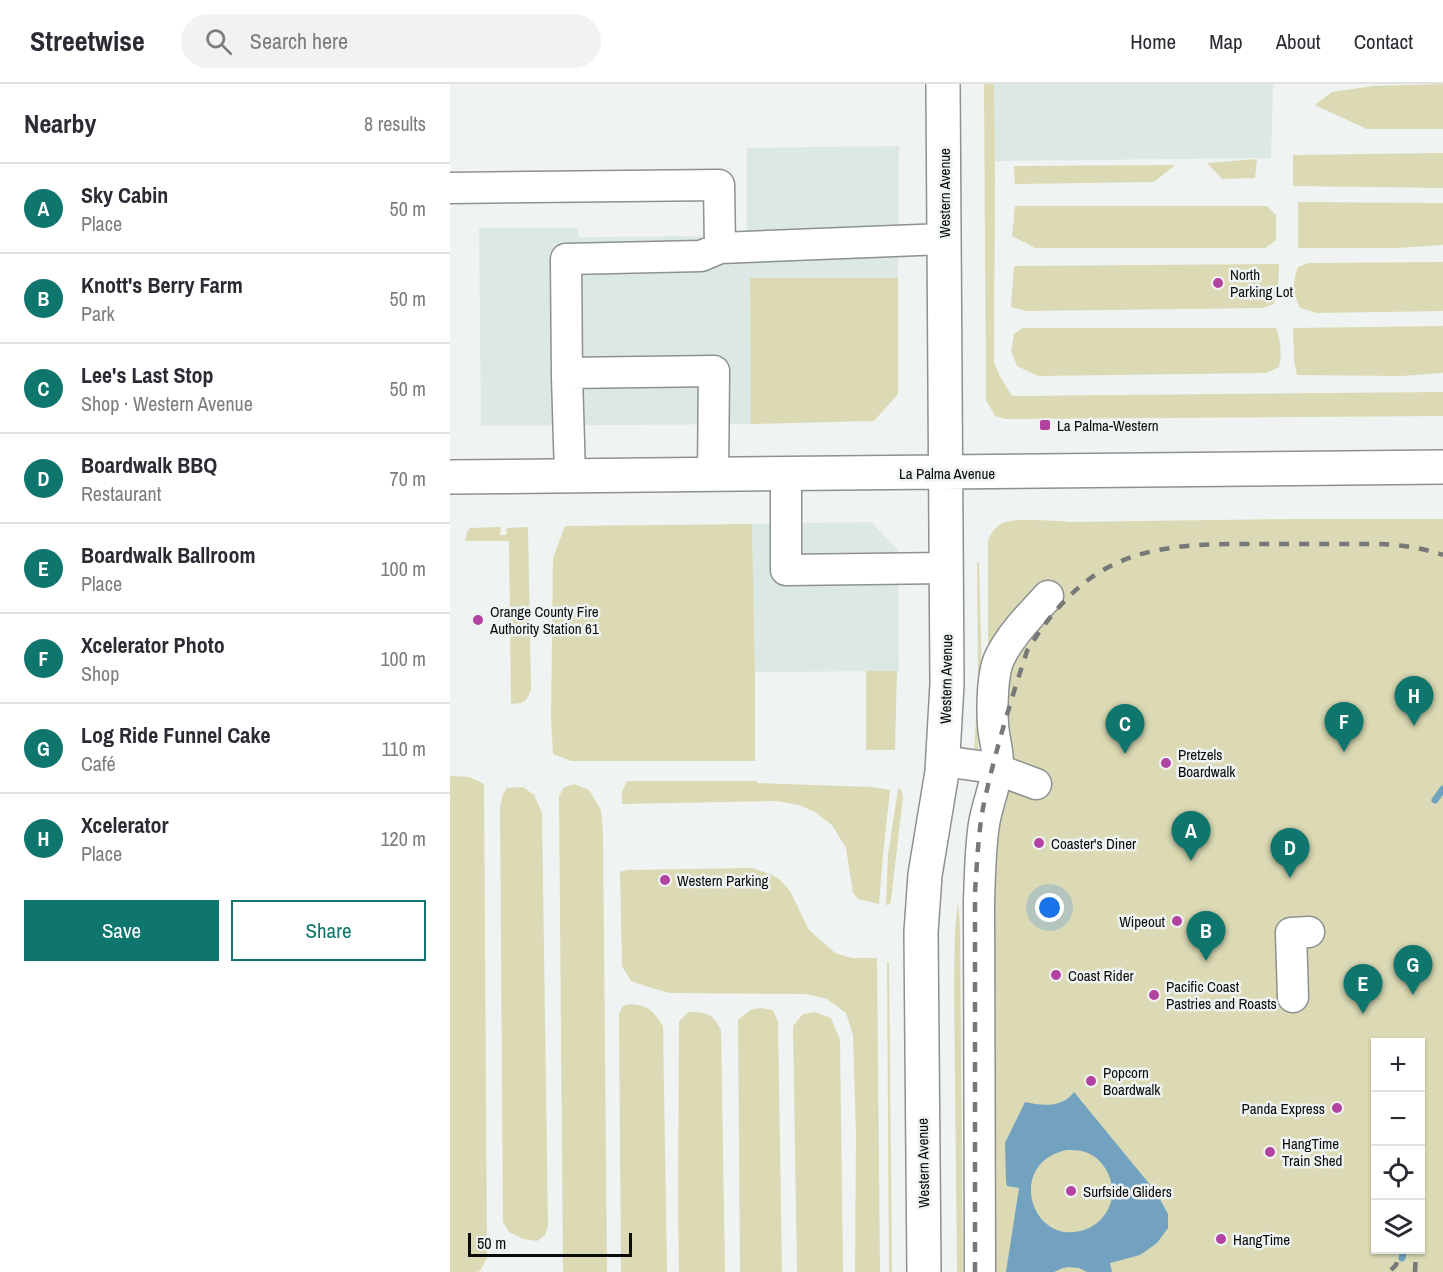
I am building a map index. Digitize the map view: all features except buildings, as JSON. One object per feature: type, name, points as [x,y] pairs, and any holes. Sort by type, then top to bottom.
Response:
[{"type":"main road","name":"Western Avenue","points":[[924,1272],[921,932],[925,875],[943,760],[947,684],[943,84]]},
{"type":"main road","name":"La Palma Avenue","points":[[450,477],[1443,467]]},
{"type":"lane","points":[[450,188],[719,184],[720,248]]},
{"type":"lane","points":[[570,476],[566,260],[701,255],[720,248],[944,239]]},
{"type":"lane","points":[[567,373],[714,371],[713,475]]},
{"type":"lane","points":[[786,474],[786,570],[946,568]]},
{"type":"lane","points":[[980,1272],[980,869],[984,824],[998,770],[993,727],[996,669],[999,658],[1015,632],[1048,596]]},
{"type":"lane","points":[[943,760],[998,770],[1036,784]]},
{"type":"lane","points":[[1293,997],[1291,933],[1308,932]]},
{"type":"shaded area","points":[[994,84],[1273,84],[1271,158],[995,161]]},
{"type":"shaded area","points":[[899,146],[898,278],[750,279],[751,424],[481,426],[479,228],[578,228],[579,237],[747,236],[747,148]]},
{"type":"shaded area","points":[[871,522],[898,550],[899,671],[755,672],[752,524]]},
{"type":"green space","points":[[984,84],[994,84],[994,362],[1012,396],[1443,392],[1443,416],[1006,419],[995,416],[986,400]]},
{"type":"green space","points":[[1443,84],[1443,129],[1367,129],[1315,105],[1332,92],[1373,86]]},
{"type":"green space","points":[[1443,153],[1443,188],[1293,186],[1293,155]]},
{"type":"green space","points":[[1257,159],[1255,178],[1222,179],[1207,163]]},
{"type":"green space","points":[[1175,165],[1154,182],[1015,184],[1014,166]]},
{"type":"green space","points":[[1298,202],[1443,203],[1443,245],[1398,248],[1298,248]]},
{"type":"green space","points":[[1015,206],[1267,206],[1276,215],[1276,240],[1265,248],[1035,248],[1012,236]]},
{"type":"green space","points":[[1443,262],[1443,311],[1317,313],[1300,308],[1296,298],[1294,283],[1298,267],[1309,263]]},
{"type":"green space","points":[[1279,264],[1278,290],[1274,304],[1262,308],[1027,311],[1011,307],[1014,266]]},
{"type":"green space","points":[[750,278],[898,278],[898,394],[874,421],[751,424]]},
{"type":"green space","points":[[1443,326],[1443,373],[1401,376],[1297,375],[1293,328]]},
{"type":"green space","points":[[1022,328],[1276,328],[1279,338],[1280,362],[1279,367],[1266,373],[1038,376],[1017,366],[1011,351],[1014,334]]},
{"type":"green space","points":[[1443,519],[1443,1272],[971,1272],[977,814],[988,678],[988,540],[997,527],[1005,522]]},
{"type":"green space","points":[[752,524],[755,761],[571,761],[553,754],[551,720],[553,558],[565,526]]},
{"type":"green space","points":[[501,527],[500,535],[506,535],[507,528],[528,527],[531,690],[526,700],[511,704],[509,541],[465,541],[470,528]]},
{"type":"green space","points":[[977,562],[979,562],[982,680],[978,754],[974,753],[978,680]]},
{"type":"green space","points":[[866,671],[897,671],[895,750],[866,750]]},
{"type":"green space","points":[[450,777],[469,777],[484,784],[487,1258],[480,1271],[476,1272],[450,1272]]},
{"type":"green space","points":[[627,781],[756,781],[758,783],[872,787],[890,790],[879,904],[858,899],[853,893],[846,848],[832,825],[815,812],[799,805],[776,801],[622,804],[622,792]]},
{"type":"green space","points":[[574,784],[589,790],[601,810],[603,834],[607,1272],[563,1272],[559,797],[563,788]]},
{"type":"green space","points":[[523,787],[534,795],[542,813],[548,1226],[545,1235],[537,1241],[523,1239],[509,1232],[503,1222],[500,807],[507,788]]},
{"type":"green space","points":[[898,789],[901,789],[903,797],[891,899],[890,904],[886,905],[888,855]]},
{"type":"green space","points":[[751,868],[779,879],[790,891],[809,930],[835,953],[852,958],[877,958],[880,1272],[855,1272],[856,1135],[853,1035],[846,1013],[827,999],[806,994],[670,993],[631,981],[622,966],[620,872]]},
{"type":"green space","points":[[958,902],[963,1272],[957,1272],[954,984]]},
{"type":"green space","points":[[887,961],[889,963],[892,1272],[889,1272]]},
{"type":"green space","points":[[631,1004],[650,1010],[663,1026],[667,1272],[621,1272],[619,1013],[623,1006]]},
{"type":"green space","points":[[760,1008],[773,1010],[778,1022],[782,1272],[740,1272],[738,1020],[750,1010]]},
{"type":"green space","points":[[688,1012],[700,1012],[712,1017],[721,1030],[725,1272],[679,1272],[679,1022]]},
{"type":"green space","points":[[815,1012],[831,1018],[840,1040],[843,1272],[797,1272],[793,1026],[803,1014]]},
{"type":"water","points":[[1074,1092],[1156,1192],[1168,1214],[1168,1228],[1157,1243],[1140,1255],[1110,1263],[1112,1272],[1087,1272],[1069,1267],[1054,1272],[1006,1272],[1019,1188],[1007,1186],[1005,1143],[1025,1102],[1052,1104],[1069,1097]],"holes":[[[1067,1150],[1085,1152],[1098,1160],[1108,1173],[1112,1189],[1110,1205],[1099,1221],[1089,1228],[1069,1232],[1053,1228],[1041,1218],[1033,1203],[1031,1187],[1036,1171],[1047,1158]]]},
{"type":"waterway","points":[[1435,800],[1443,789]]},
{"type":"waterway","points":[[1402,1258],[1403,1254]]},
{"type":"railway","points":[[975,1272],[975,892],[979,840],[992,768],[1027,651],[1035,638],[1054,612],[1089,579],[1134,556],[1169,548],[1243,544],[1380,544],[1412,547],[1443,555]]},
{"type":"railway","points":[[1415,1272],[1416,1254]]},
{"type":"railway","points":[[1391,1270],[1398,1258]]},
{"type":"place","name":"North Parking Lot","points":[[1218,283]]},
{"type":"place","name":"La Palma-Western","points":[[1045,425]]},
{"type":"place","name":"Orange County Fire Authority Station 61","points":[[478,620]]},
{"type":"place","name":"Xcelerator","points":[[1414,726]]},
{"type":"place","name":"Xcelerator Photo","points":[[1344,752]]},
{"type":"place","name":"Lee's Last Stop","points":[[1125,754]]},
{"type":"place","name":"Pretzels Boardwalk","points":[[1166,763]]},
{"type":"place","name":"Coaster's Diner","points":[[1039,843]]},
{"type":"place","name":"Sky Cabin","points":[[1191,861]]},
{"type":"place","name":"Boardwalk BBQ","points":[[1290,878]]},
{"type":"place","name":"Western Parking","points":[[665,880]]},
{"type":"place","name":"Wipeout","points":[[1177,921]]},
{"type":"place","name":"Knott's Berry Farm","points":[[1206,961]]},
{"type":"place","name":"Coast Rider","points":[[1056,975]]},
{"type":"place","name":"Pacific Coast Pastries and Roasts","points":[[1154,995]]},
{"type":"place","name":"Log Ride Funnel Cake","points":[[1413,995]]},
{"type":"place","name":"Boardwalk Ballroom","points":[[1363,1014]]},
{"type":"place","name":"Popcorn Boardwalk","points":[[1091,1081]]},
{"type":"place","name":"Panda Express","points":[[1337,1108]]},
{"type":"place","name":"HangTime Train Shed","points":[[1270,1152]]},
{"type":"place","name":"Surfside Gliders","points":[[1071,1191]]},
{"type":"place","name":"HangTime","points":[[1221,1239]]}]
